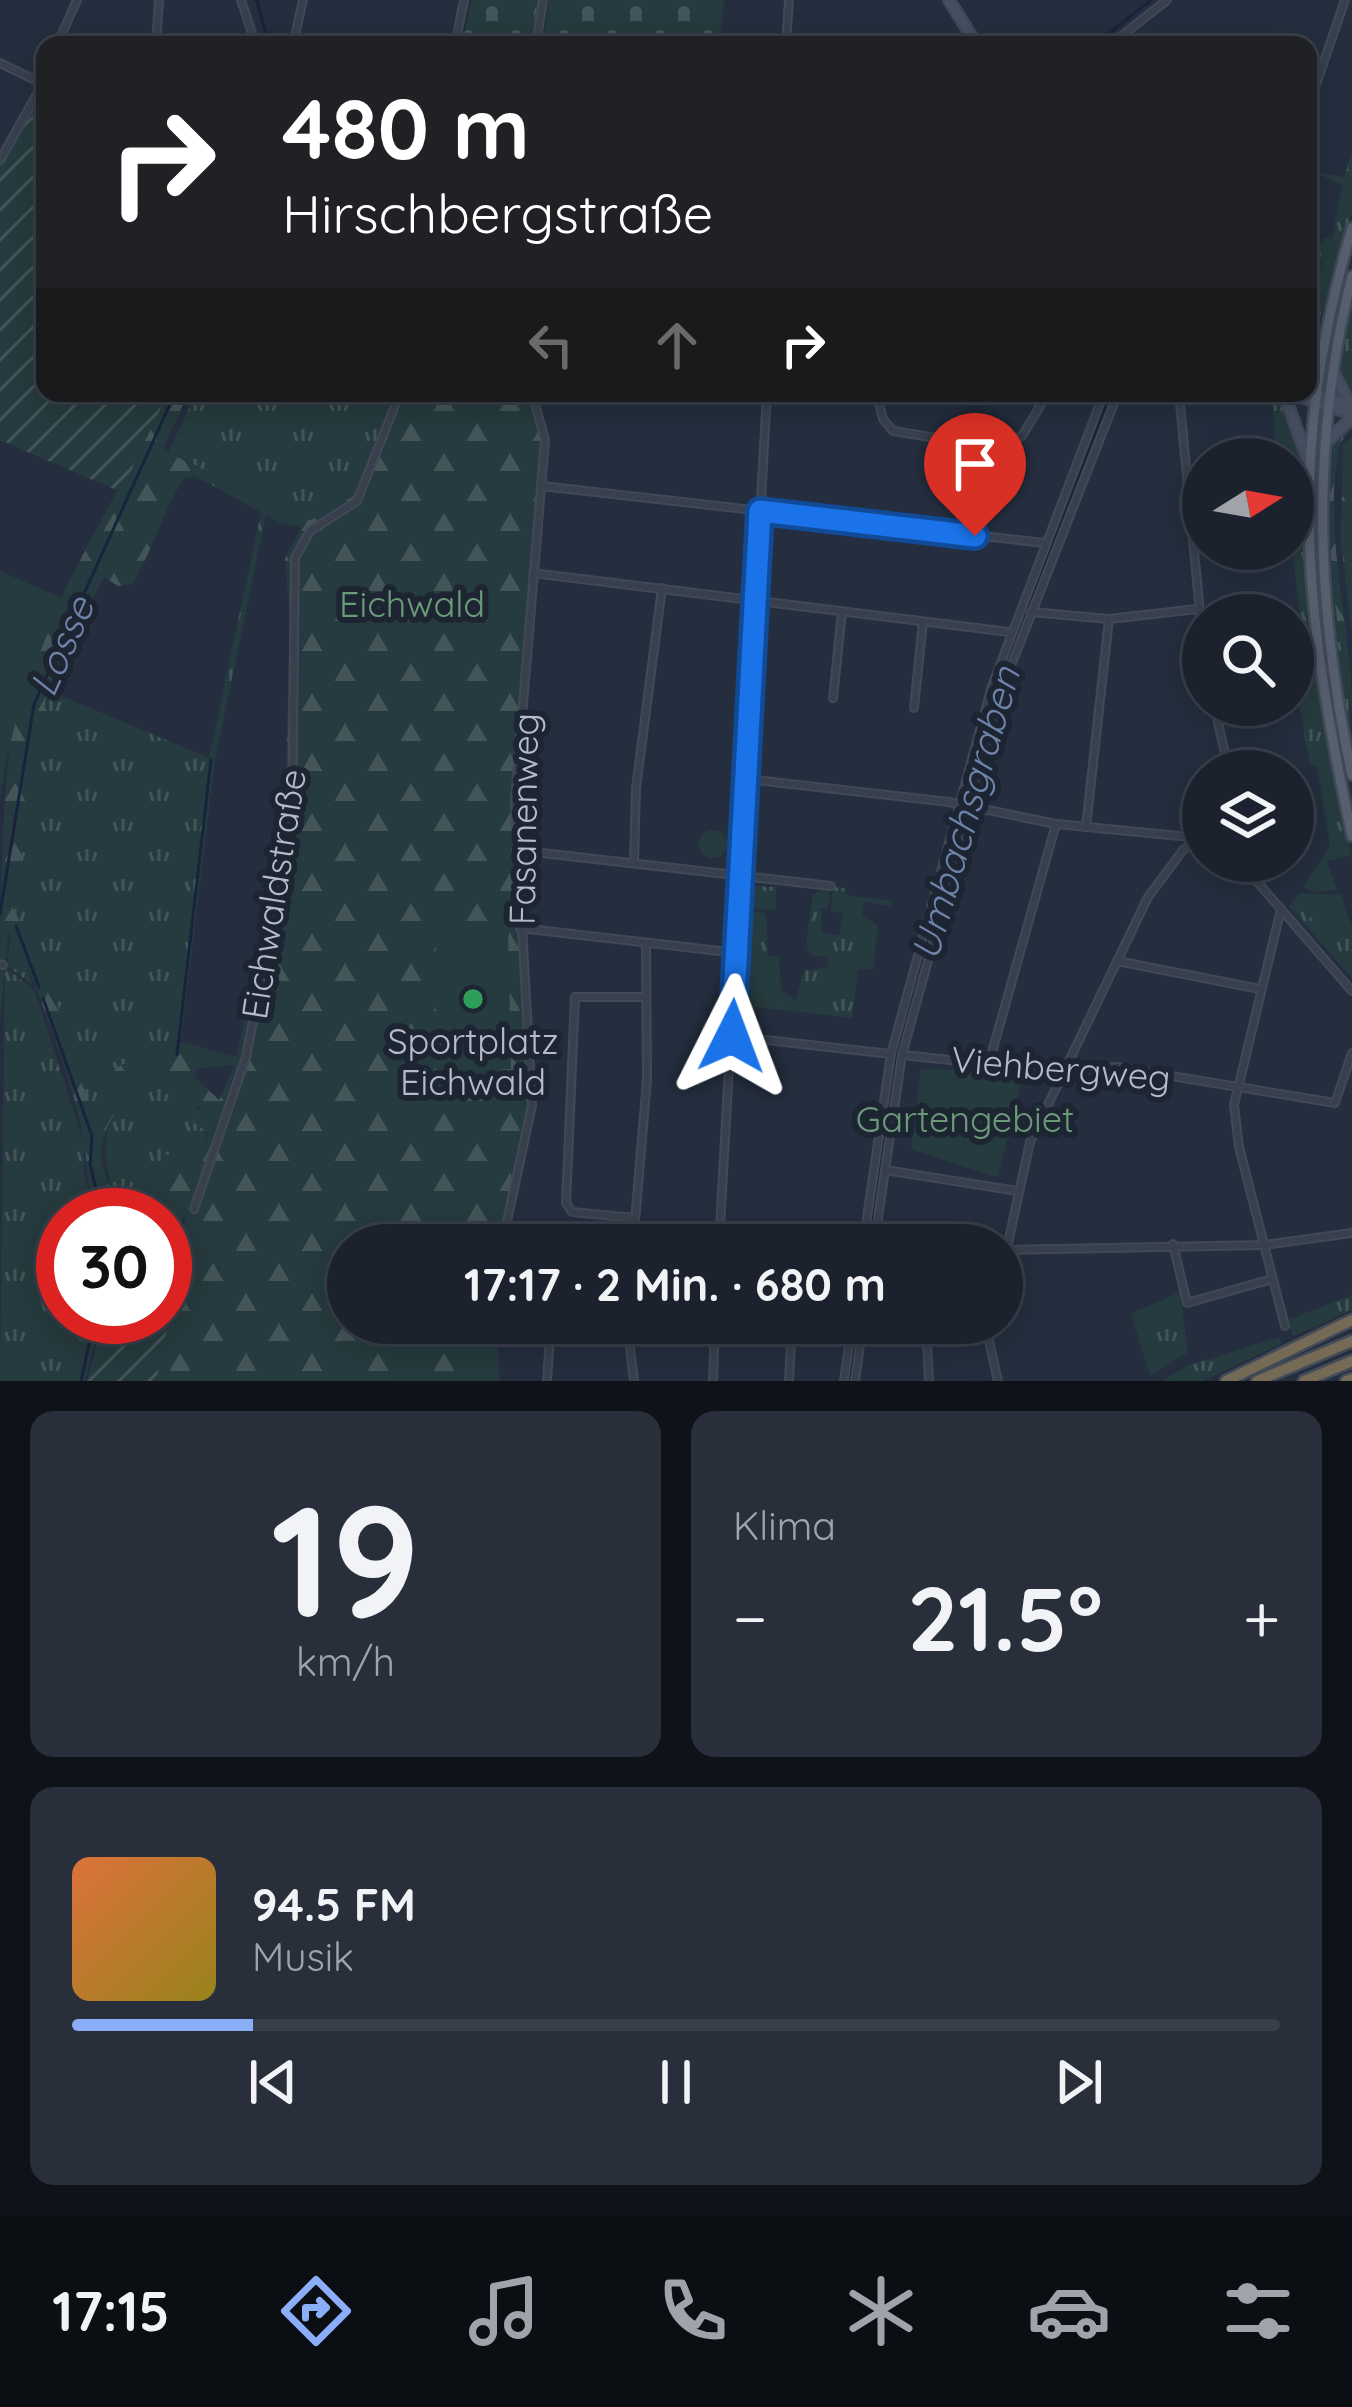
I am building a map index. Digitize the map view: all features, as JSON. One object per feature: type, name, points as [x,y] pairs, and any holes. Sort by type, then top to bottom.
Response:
[{"type":"highway","points":[[1226,1381],[1352,1320]]},
{"type":"highway","points":[[1257,1381],[1352,1341]]},
{"type":"highway","points":[[1304,1381],[1352,1361]]},
{"type":"main road","points":[[1317,369],[1352,228]]},
{"type":"main road","points":[[1352,276],[1323,447],[1326,628],[1352,775]]},
{"type":"main road","points":[[1308,438],[1311,402]]},
{"type":"main road","points":[[1311,570],[1313,631],[1352,836]]},
{"type":"street","points":[[61,36],[77,0]]},
{"type":"street","points":[[157,36],[159,0]]},
{"type":"street","points":[[241,0],[253,36]]},
{"type":"street","points":[[296,36],[303,0]]},
{"type":"street","points":[[457,36],[464,0]]},
{"type":"street","points":[[537,36],[543,0]]},
{"type":"street","points":[[787,36],[789,0]]},
{"type":"street","points":[[949,0],[971,36]]},
{"type":"street","points":[[1121,36],[1167,0]]},
{"type":"street","points":[[1317,82],[1345,0]]},
{"type":"street","points":[[0,63],[36,80]]},
{"type":"street","points":[[0,160],[36,96]]},
{"type":"street","points":[[1317,352],[1322,346]]},
{"type":"street","points":[[1334,364],[1337,386],[1352,411]]},
{"type":"street","points":[[1317,399],[1352,411]]},
{"type":"street","name":"Eichwaldstraße","points":[[194,1209],[246,1057],[292,820],[295,558],[310,531],[357,501],[396,402]]},
{"type":"street","name":"Fasanenweg","points":[[506,1224],[532,1105],[516,850],[545,440],[534,402]]},
{"type":"street","points":[[720,1224],[766,402]]},
{"type":"street","points":[[880,402],[893,430],[987,444],[1022,436],[1043,402]]},
{"type":"street","points":[[867,1224],[896,1055],[1009,632],[1100,402]]},
{"type":"street","points":[[964,806],[1004,681],[1114,402]]},
{"type":"street","points":[[1181,402],[1197,594]]},
{"type":"street","points":[[1289,402],[1301,438]]},
{"type":"street","points":[[1323,447],[1352,411]]},
{"type":"street","points":[[542,485],[1044,544]]},
{"type":"street","points":[[533,573],[1009,632]]},
{"type":"street","points":[[634,862],[638,768],[662,588]]},
{"type":"street","points":[[833,698],[842,611]]},
{"type":"street","points":[[1031,612],[1108,619],[1182,611]]},
{"type":"street","points":[[1086,827],[1108,619]]},
{"type":"street","points":[[914,708],[923,620]]},
{"type":"street","points":[[747,779],[964,806],[1056,824],[1182,836]]},
{"type":"street","points":[[989,1064],[1056,824]]},
{"type":"street","points":[[516,850],[832,886]]},
{"type":"street","points":[[1011,1224],[1030,1142],[1166,869],[1182,855]]},
{"type":"street","points":[[1257,882],[1352,991]]},
{"type":"street","points":[[1281,909],[1238,1087],[1234,1125],[1285,1326]]},
{"type":"street","points":[[519,928],[737,953]]},
{"type":"street","points":[[635,1224],[647,1080],[646,944]]},
{"type":"street","points":[[1118,961],[1260,989]]},
{"type":"street","points":[[635,1218],[572,1212],[566,1203],[574,997],[646,997]]},
{"type":"street","name":"Viehbergweg","points":[[732,1036],[1064,1072],[1117,1067],[1335,1103],[1352,1053]]},
{"type":"street","points":[[877,1224],[896,1055]]},
{"type":"street","points":[[884,1170],[1018,1191]]},
{"type":"street","points":[[1023,1249],[1264,1245],[1352,1233]]},
{"type":"street","points":[[1173,1244],[1186,1303],[1272,1279]]},
{"type":"street","points":[[547,1381],[550,1344]]},
{"type":"street","points":[[630,1344],[634,1381]]},
{"type":"street","points":[[713,1381],[715,1344]]},
{"type":"street","points":[[789,1381],[791,1344]]},
{"type":"street","points":[[844,1381],[849,1344]]},
{"type":"street","points":[[855,1381],[860,1344]]},
{"type":"street","points":[[927,1344],[929,1381]]},
{"type":"street","points":[[990,1344],[998,1381]]},
{"type":"green space","points":[[472,0],[538,0],[532,36],[464,36]]},
{"type":"green space","points":[[549,0],[724,0],[721,36],[544,36]]},
{"type":"green space","points":[[36,103],[36,402],[164,402],[121,492],[0,440],[0,165]]},
{"type":"green space","points":[[1352,154],[1352,212],[1317,328],[1317,278],[1322,263],[1317,259],[1317,243],[1324,237],[1332,239],[1342,185],[1317,172],[1344,177]]},
{"type":"green space","points":[[1328,270],[1317,322],[1317,285]]},
{"type":"green space","points":[[1352,295],[1352,399],[1338,376]]},
{"type":"green space","name":"Eichwald","points":[[163,402],[184,402],[163,449],[284,514],[311,520],[352,497],[376,451],[390,402],[537,402],[548,439],[517,801],[535,1055],[533,1105],[508,1224],[327,1224],[327,1344],[497,1344],[500,1381],[156,1381],[163,1344],[192,1344],[192,1188],[152,1188],[165,1155],[203,1153],[209,1133],[193,1122],[200,1108],[165,1093],[164,1073],[152,1079],[120,1106],[106,1130],[101,1157],[111,1188],[89,1188],[86,1152],[66,1071],[24,955],[8,933],[0,1021],[3,830],[13,718],[43,637]],"holes":[[[195,476],[283,524],[302,527],[285,558],[290,620],[285,805],[237,1057],[171,1039],[116,1068],[94,1119],[52,987],[13,908],[47,690],[104,577],[118,586],[132,584],[185,477]],[[235,1065],[219,1100],[194,1076],[198,1068]]]},
{"type":"green space","points":[[192,402],[390,402],[376,451],[352,497],[311,520],[284,514],[169,451]]},
{"type":"green space","points":[[1271,402],[1280,402],[1297,438],[1274,438]]},
{"type":"green space","points":[[1352,422],[1337,454],[1330,492],[1330,535],[1352,749],[1331,628],[1326,540],[1332,445]]},
{"type":"green space","points":[[1352,427],[1339,448],[1334,513],[1352,710],[1336,605],[1330,514],[1339,444]]},
{"type":"green space","points":[[1352,437],[1352,633],[1341,543],[1343,445]]},
{"type":"green space","points":[[261,512],[266,515],[215,760],[181,1038],[116,1068],[94,1121],[52,987],[13,908],[47,690],[209,758]]},
{"type":"green space","points":[[1295,570],[1305,570],[1306,594],[1297,594]]},
{"type":"green space","points":[[0,571],[64,599],[24,696],[0,798]]},
{"type":"green space","points":[[1314,662],[1351,855],[1327,861],[1337,890],[1312,892],[1303,887],[1314,882],[1314,870],[1330,846],[1314,750],[1307,750],[1303,726],[1314,726]]},
{"type":"green space","points":[[960,812],[965,813],[900,1052],[893,1050]]},
{"type":"green space","points":[[713,830],[723,834],[727,844],[723,854],[713,858],[703,854],[699,844],[703,834]]},
{"type":"green space","points":[[747,886],[776,887],[776,910],[746,908]]},
{"type":"green space","points":[[830,887],[828,908],[814,909],[821,910],[822,933],[839,935],[844,913],[831,911],[833,887],[845,888],[846,895],[892,901],[891,906],[865,902],[862,914],[878,926],[873,970],[858,969],[852,1018],[741,1005],[746,911],[766,913],[768,956],[779,956],[781,990],[796,1000],[804,971],[828,967],[829,957],[810,955],[806,943],[813,894]]},
{"type":"green space","points":[[1299,893],[1341,895],[1352,929],[1352,978],[1289,906]]},
{"type":"green space","points":[[1301,899],[1335,899],[1331,918],[1315,922],[1298,905]]},
{"type":"green space","name":"Sportplatz Eichwald","points":[[508,927],[511,1069],[436,1073],[436,928]]},
{"type":"green space","points":[[11,935],[24,954],[32,984],[7,966]]},
{"type":"green space","points":[[743,958],[779,959],[781,1010],[741,1005]]},
{"type":"green space","points":[[5,967],[34,990],[85,1146],[88,1188],[36,1188],[36,1344],[85,1344],[76,1381],[0,1381]]},
{"type":"green space","name":"Gartengebiet","points":[[921,1069],[1023,1073],[998,1178],[911,1149]]},
{"type":"green space","points":[[164,1073],[167,1088],[200,1113],[206,1130],[203,1153],[165,1155],[152,1188],[112,1188],[106,1144],[109,1127],[126,1098]]},
{"type":"green space","points":[[1180,1292],[1188,1352],[1150,1376],[1131,1314]]},
{"type":"green space","points":[[1352,1295],[1352,1310],[1293,1336],[1288,1320]]},
{"type":"green space","points":[[1280,1337],[1281,1344],[1202,1381],[1162,1381],[1187,1366]]},
{"type":"green space","points":[[85,1344],[94,1344],[85,1381],[76,1381]]},
{"type":"green space","points":[[97,1344],[164,1344],[156,1381],[87,1381]]},
{"type":"waterway","name":"Losse","points":[[257,0],[267,36]]},
{"type":"waterway","name":"Umbachsgraben","points":[[1105,36],[1151,0]]},
{"type":"waterway","name":"Losse","points":[[0,914],[34,704],[171,402]]},
{"type":"waterway","name":"Umbachsgraben","points":[[871,1224],[892,1071],[995,695],[1107,402]]},
{"type":"waterway","points":[[177,1055],[211,760]]},
{"type":"waterway","points":[[16,926],[39,987]]},
{"type":"waterway","points":[[43,998],[92,1136],[90,1165],[96,1188]]},
{"type":"waterway","points":[[81,1381],[89,1344]]},
{"type":"waterway","name":"Umbachsgraben","points":[[849,1381],[854,1344]]},
{"type":"place","name":"Sportplatz Eichwald","points":[[473,999]]},
{"type":"route","points":[[732,1036],[760,511],[975,536]]}]
